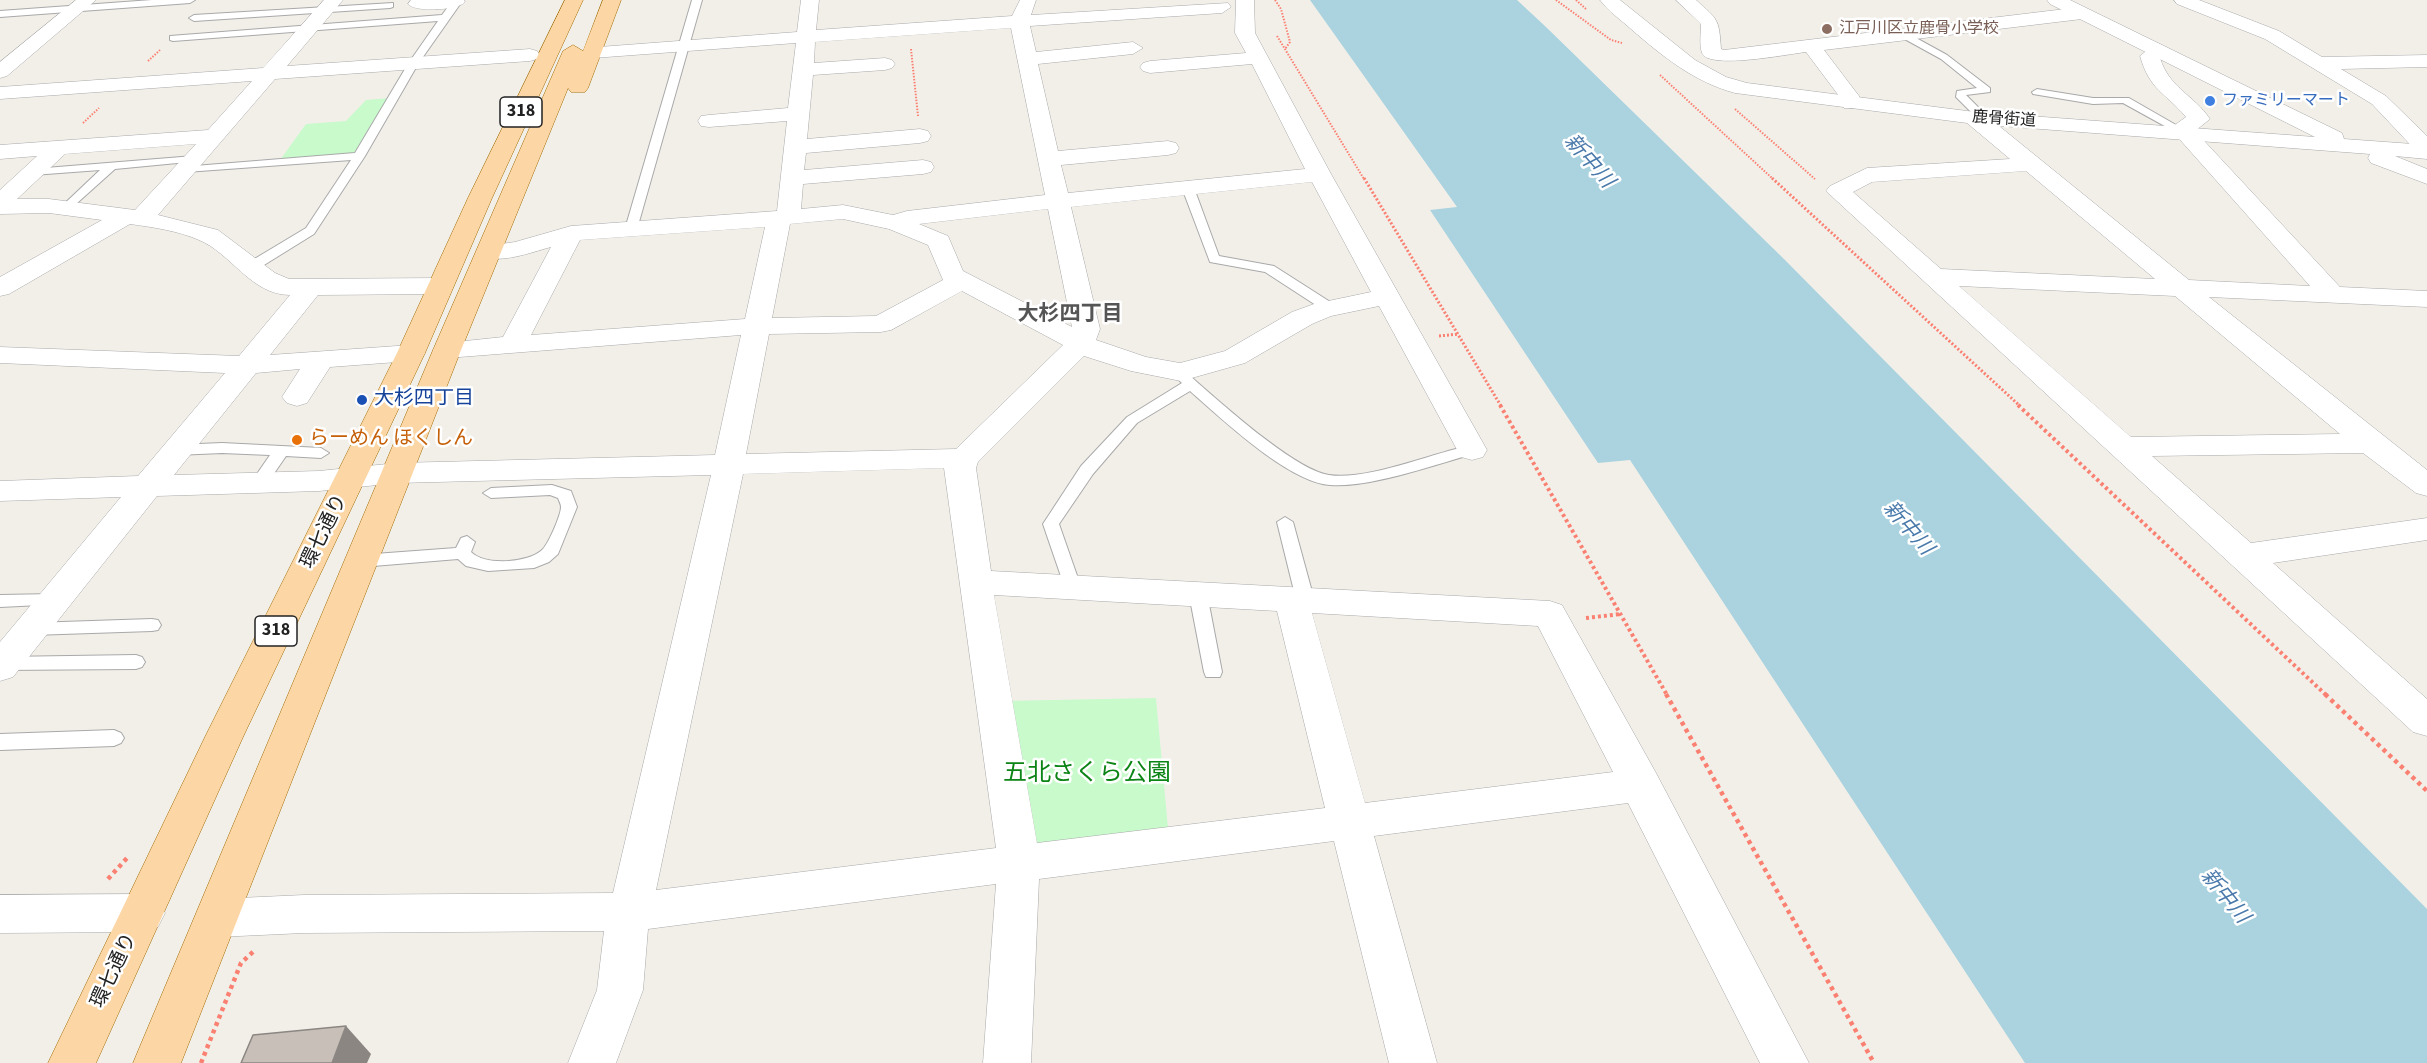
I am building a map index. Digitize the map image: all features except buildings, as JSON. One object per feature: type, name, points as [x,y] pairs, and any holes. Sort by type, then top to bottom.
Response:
[{"type":"main road","points":[[496,196],[489,147],[500,115],[557,0]]},
{"type":"main road","name":"環七通り","points":[[157,1063],[489,252],[496,196],[574,0]]},
{"type":"main road","name":"環七通り","points":[[72,1063],[224,737],[411,353],[440,286],[496,196],[595,0]]},
{"type":"main road","points":[[496,196],[555,140],[593,52],[612,0]]},
{"type":"street","points":[[592,1063],[620,990],[621,961],[631,912],[758,326],[784,217],[791,178],[804,36],[810,0]]},
{"type":"street","points":[[1007,1063],[1019,863],[975,582],[960,468],[964,458],[1081,343],[1086,329],[1019,21],[1029,0]]},
{"type":"street","name":"鹿骨街道","points":[[1609,0],[1642,28],[1715,80],[1758,91],[1979,118],[2427,150]]},
{"type":"street","points":[[1685,0],[1710,23],[1711,52],[1722,56],[2082,13]]},
{"type":"street","points":[[2056,0],[2352,146],[2427,177]]},
{"type":"street","points":[[2183,0],[2272,35],[2379,100],[2427,150]]},
{"type":"street","points":[[417,4],[457,1]]},
{"type":"street","points":[[593,52],[1019,21],[1154,6],[1233,4],[1245,33],[1319,174],[1472,450]]},
{"type":"street","points":[[0,72],[80,5]]},
{"type":"street","points":[[0,288],[132,217],[190,164],[330,5]]},
{"type":"street","points":[[1811,45],[1849,96],[1851,104]]},
{"type":"street","points":[[1027,58],[1133,48]]},
{"type":"street","points":[[2158,51],[2150,56],[2160,84],[2193,111],[2199,119],[2183,127],[2185,133],[2332,294]]},
{"type":"street","points":[[0,93],[530,55]]},
{"type":"street","points":[[1150,67],[1258,58]]},
{"type":"street","points":[[2317,63],[2427,61]]},
{"type":"street","points":[[801,70],[885,64]]},
{"type":"street","points":[[710,111],[796,122],[919,129]]},
{"type":"street","points":[[1979,118],[2031,164],[2370,442],[2427,486]]},
{"type":"street","points":[[0,152],[214,136]]},
{"type":"street","points":[[0,205],[58,148]]},
{"type":"street","points":[[1048,159],[1168,148]]},
{"type":"street","points":[[2031,164],[1867,175],[1838,191],[2125,447],[2241,556],[2427,722]]},
{"type":"street","points":[[791,178],[923,167]]},
{"type":"street","points":[[896,223],[907,218],[1319,174]]},
{"type":"street","points":[[0,205],[49,206],[132,217],[209,235],[266,279],[285,287],[309,289],[440,286]]},
{"type":"street","points":[[489,252],[517,249],[571,233],[700,226],[843,212],[896,223],[939,241],[952,275],[1017,307],[1081,343],[1141,365],[1184,377]]},
{"type":"street","points":[[513,344],[571,233]]},
{"type":"street","points":[[1935,277],[2427,299]]},
{"type":"street","points":[[447,350],[758,326],[881,324],[962,280]]},
{"type":"street","points":[[1,666],[244,365],[309,289]]},
{"type":"street","points":[[1184,377],[1181,372],[1235,357],[1302,318],[1330,308],[1387,296]]},
{"type":"street","points":[[0,355],[244,365],[411,353]]},
{"type":"street","points":[[297,397],[320,360]]},
{"type":"street","points":[[2125,447],[2370,442]]},
{"type":"street","points":[[0,491],[144,489],[258,484],[397,473],[496,484],[729,464],[964,458]]},
{"type":"street","points":[[2241,556],[2427,529]]},
{"type":"street","points":[[975,582],[1550,614],[1642,785],[1785,1063]]},
{"type":"street","points":[[1298,599],[1349,824],[1413,1063]]},
{"type":"street","points":[[217,918],[303,914],[631,912],[1349,824],[1642,785]]},
{"type":"street","points":[[0,914],[143,913]]},
{"type":"lane","points":[[0,14],[80,5],[190,0]]},
{"type":"lane","points":[[631,229],[697,0]]},
{"type":"lane","points":[[251,267],[310,231],[359,156],[413,64],[457,1]]},
{"type":"lane","points":[[194,18],[330,5],[390,5]]},
{"type":"lane","points":[[172,38],[446,18]]},
{"type":"lane","points":[[1904,35],[1944,57],[1986,90],[1961,93],[1961,97],[1979,118]]},
{"type":"lane","points":[[2037,92],[2093,101],[2125,99],[2135,108],[2185,133]]},
{"type":"lane","points":[[33,172],[111,166],[359,156]]},
{"type":"lane","points":[[66,209],[111,166]]},
{"type":"lane","points":[[1188,188],[1214,259],[1269,269],[1330,308]]},
{"type":"lane","points":[[1072,587],[1051,524],[1086,470],[1132,420],[1184,377],[1226,416],[1313,477],[1342,479],[1370,475],[1472,450]]},
{"type":"lane","points":[[176,450],[222,448],[280,453],[321,453]]},
{"type":"lane","points":[[258,484],[280,453]]},
{"type":"lane","points":[[361,561],[465,547],[468,561],[478,565],[529,564],[549,554],[569,507],[565,495],[552,490],[496,484]]},
{"type":"lane","points":[[1284,522],[1298,599]]},
{"type":"lane","points":[[1198,594],[1213,672]]},
{"type":"lane","points":[[0,602],[56,600]]},
{"type":"lane","points":[[32,629],[152,626]]},
{"type":"lane","points":[[1,666],[136,662]]},
{"type":"lane","points":[[0,742],[114,738]]},
{"type":"path","points":[[1275,0],[1281,9],[1290,42],[1285,48],[1477,365],[1874,1063]]},
{"type":"path","points":[[1556,0],[1611,40],[1626,44],[1617,37]]},
{"type":"path","points":[[1576,0],[1593,16]]},
{"type":"path","points":[[909,29],[919,129]]},
{"type":"path","points":[[1656,72],[2073,455],[2427,791]]},
{"type":"path","points":[[1715,80],[1712,87],[1816,180]]},
{"type":"path","points":[[107,880],[130,855]]},
{"type":"path","points":[[201,1063],[241,963],[263,943]]},
{"type":"green space","points":[[390,98],[358,153],[280,160],[306,124],[346,121],[366,100]]},
{"type":"green space","name":"五北さくら公園","points":[[1156,698],[1169,839],[1024,858],[1001,701]]},
{"type":"water","name":"新中川","points":[[1310,0],[1517,0],[1546,27],[1784,259],[2427,909],[2427,1063],[2025,1063],[1630,460],[1598,463],[1430,210],[1457,207]]},
{"type":"place","name":"江戸川区立鹿骨小学校","points":[[1827,29]]},
{"type":"place","name":"ファミリーマート","points":[[2210,101]]},
{"type":"place","name":"大杉四丁目","points":[[362,400]]},
{"type":"place","name":"らーめん ほくしん","points":[[297,440]]},
{"type":"district","name":"大杉四丁目","points":[[1070,315]]}]
